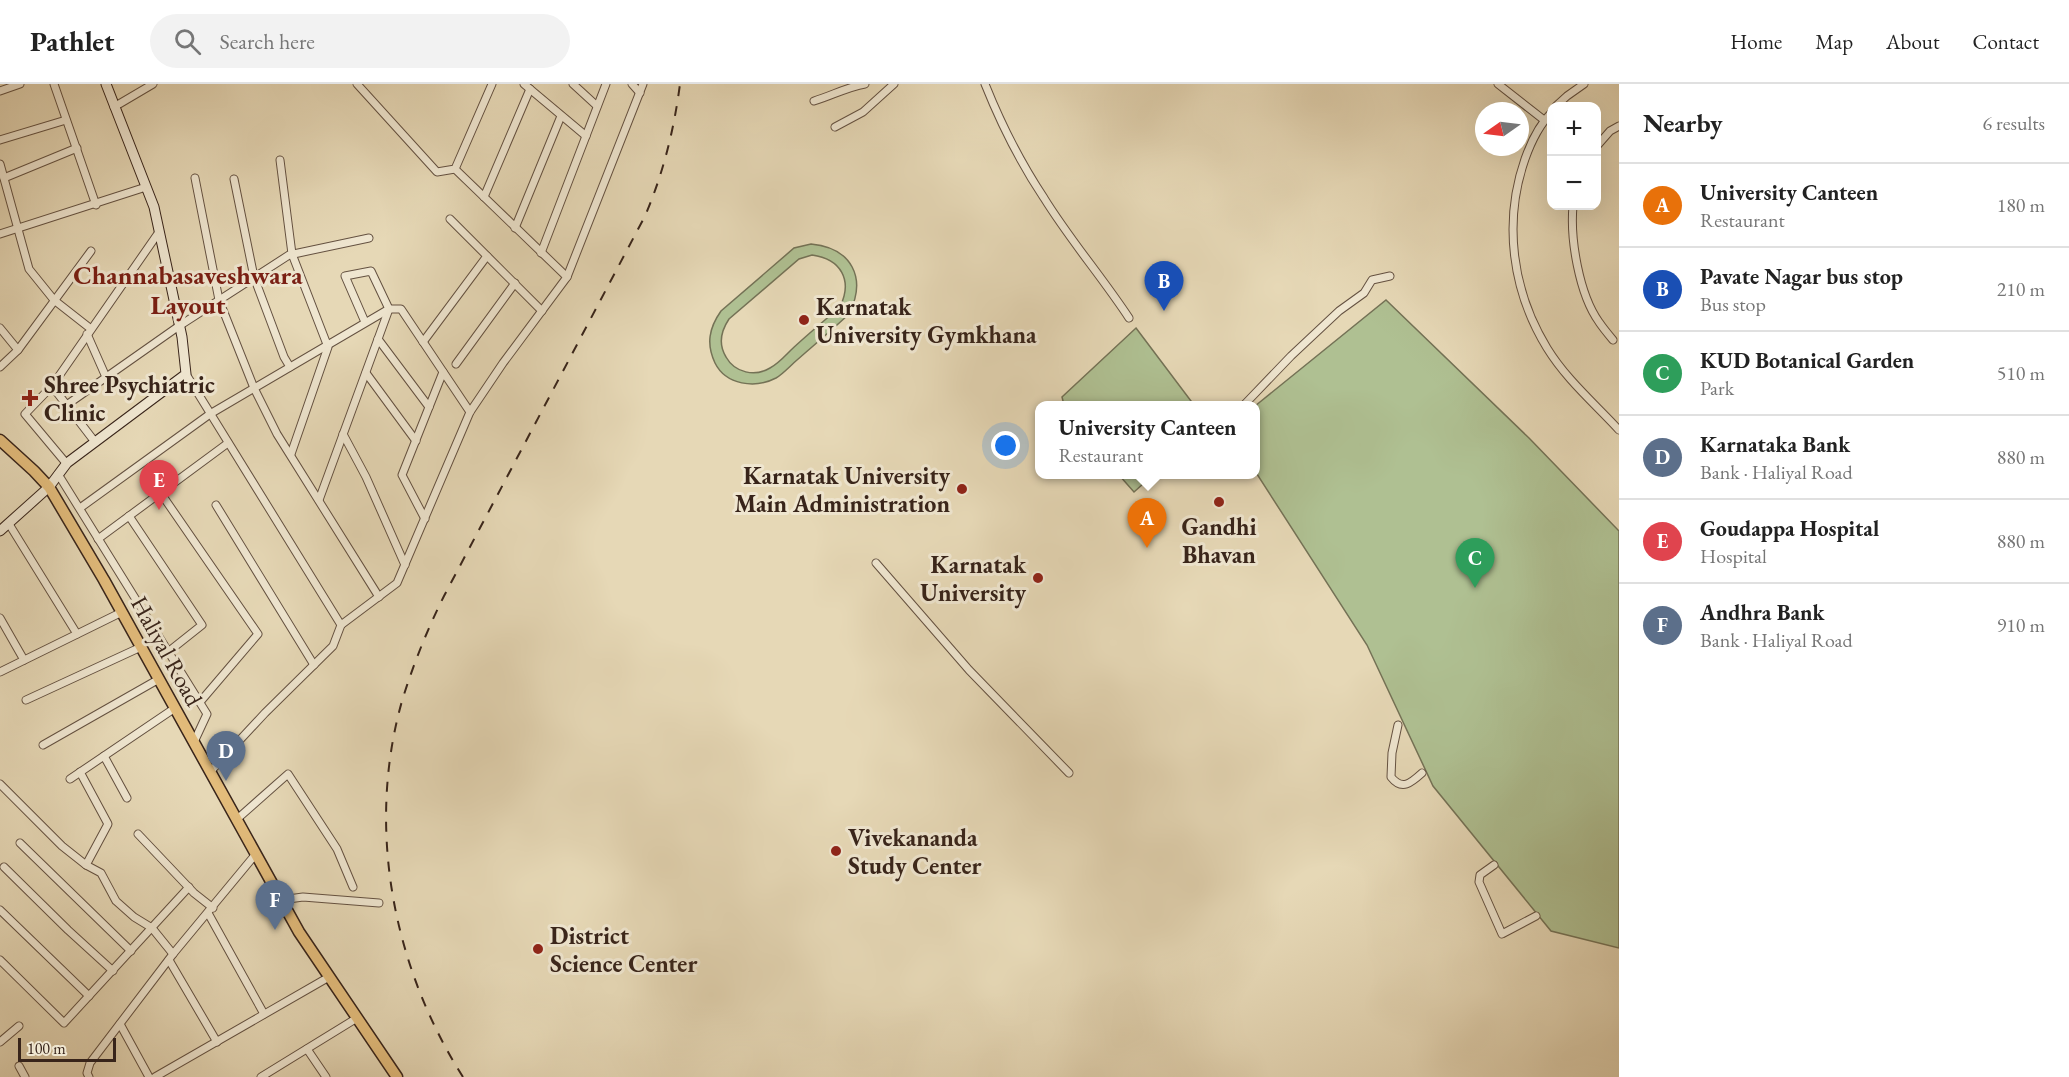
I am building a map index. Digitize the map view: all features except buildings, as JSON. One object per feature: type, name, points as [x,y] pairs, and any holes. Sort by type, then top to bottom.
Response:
[{"type":"main road","name":"Haliyal Road","points":[[0,440],[49,487],[122,612],[299,932],[397,1077]]},
{"type":"street","points":[[0,91],[20,84]]},
{"type":"street","points":[[54,84],[96,204]]},
{"type":"street","points":[[105,84],[154,207],[179,326],[186,374],[341,625]]},
{"type":"street","points":[[114,107],[153,84]]},
{"type":"street","points":[[357,84],[437,172],[455,169]]},
{"type":"street","points":[[455,169],[492,84]]},
{"type":"street","points":[[573,84],[597,106]]},
{"type":"street","points":[[541,253],[606,84]]},
{"type":"street","points":[[632,84],[640,93]]},
{"type":"street","points":[[210,772],[333,646],[341,625],[397,583],[470,412],[503,363],[567,278],[643,84]]},
{"type":"street","points":[[814,101],[843,91],[849,85],[865,84]]},
{"type":"street","points":[[835,127],[863,112],[894,84]]},
{"type":"street","points":[[985,84],[1016,153],[1044,199],[1106,282],[1129,318]]},
{"type":"street","points":[[1498,84],[1544,120]]},
{"type":"street","points":[[1561,102],[1584,84]]},
{"type":"street","points":[[484,197],[527,87],[586,136]]},
{"type":"street","points":[[514,228],[561,116]]},
{"type":"street","points":[[1547,117],[1528,150],[1518,179],[1513,213],[1514,259],[1524,300],[1546,346],[1567,376],[1619,430]]},
{"type":"street","points":[[0,140],[66,120]]},
{"type":"street","points":[[1601,141],[1610,131],[1619,126]]},
{"type":"street","points":[[4,178],[76,148]]},
{"type":"street","points":[[280,160],[292,254],[328,347],[291,454]]},
{"type":"street","points":[[0,164],[29,268],[54,300],[89,331],[106,377]]},
{"type":"street","points":[[455,169],[567,278]]},
{"type":"street","points":[[195,178],[219,300],[254,388],[277,434],[379,597]]},
{"type":"street","points":[[234,179],[254,277],[284,357],[290,367]]},
{"type":"street","points":[[0,234],[146,188]]},
{"type":"street","points":[[1573,210],[1572,234],[1578,268],[1586,294],[1597,320],[1613,340]]},
{"type":"street","points":[[450,219],[542,311]]},
{"type":"street","points":[[66,464],[25,414],[52,386],[159,232]]},
{"type":"street","points":[[68,404],[179,326],[292,254],[369,238]]},
{"type":"street","points":[[0,367],[18,350],[90,251]]},
{"type":"street","points":[[423,342],[487,256]]},
{"type":"street","points":[[319,500],[389,309],[371,271],[345,276],[365,322]]},
{"type":"street","points":[[1247,401],[1331,318],[1364,293],[1372,280],[1389,276]]},
{"type":"street","points":[[456,364],[514,283]]},
{"type":"street","points":[[80,508],[210,414],[328,347],[389,309],[401,309],[470,412]]},
{"type":"street","points":[[0,328],[18,350]]},
{"type":"street","points":[[378,339],[429,407]]},
{"type":"street","points":[[425,519],[402,475],[443,372]]},
{"type":"street","points":[[0,531],[49,487],[66,464],[186,374]]},
{"type":"street","points":[[366,374],[416,441]]},
{"type":"street","points":[[52,386],[95,442]]},
{"type":"street","points":[[343,434],[366,477],[405,566]]},
{"type":"street","points":[[98,538],[228,443]]},
{"type":"street","points":[[58,474],[207,714],[194,742]]},
{"type":"street","points":[[160,492],[258,634],[200,702]]},
{"type":"street","points":[[216,505],[314,665]]},
{"type":"street","points":[[129,516],[202,625],[168,652]]},
{"type":"street","points":[[9,524],[77,634]]},
{"type":"street","points":[[876,563],[969,670],[1069,773]]},
{"type":"street","points":[[0,672],[122,612]]},
{"type":"street","points":[[0,618],[24,660]]},
{"type":"street","points":[[26,700],[141,646]]},
{"type":"street","points":[[43,745],[159,679]]},
{"type":"street","points":[[70,779],[175,708]]},
{"type":"street","points":[[1398,725],[1390,777],[1403,786],[1422,773]]},
{"type":"street","points":[[104,756],[127,798]]},
{"type":"street","points":[[80,772],[108,824],[86,865]]},
{"type":"street","points":[[236,820],[288,774],[337,849],[352,887]]},
{"type":"street","points":[[0,784],[62,846],[86,865],[101,873],[116,902],[152,928],[171,957],[217,1042]]},
{"type":"street","points":[[138,834],[210,910],[264,1014]]},
{"type":"street","points":[[20,843],[131,951]]},
{"type":"street","points":[[89,1077],[87,1073],[90,1063],[171,957],[255,855]]},
{"type":"street","points":[[1494,865],[1480,875],[1479,882],[1502,934],[1536,916]]},
{"type":"street","points":[[4,867],[68,930],[113,970]]},
{"type":"street","points":[[0,960],[64,1023],[189,887]]},
{"type":"street","points":[[281,900],[303,897],[379,903]]},
{"type":"street","points":[[0,909],[89,996]]},
{"type":"street","points":[[155,1077],[329,977]]},
{"type":"street","points":[[261,1077],[357,1018]]},
{"type":"street","points":[[120,1024],[149,1077]]},
{"type":"street","points":[[0,1042],[19,1026]]},
{"type":"street","points":[[307,1049],[326,1077]]},
{"type":"street","points":[[19,1066],[25,1077]]},
{"type":"green space","points":[[811,244],[825,247],[846,258],[856,277],[854,301],[849,314],[776,378],[750,384],[734,380],[726,376],[715,363],[710,349],[711,330],[721,311],[794,248]],"holes":[[[812,255],[822,257],[842,272],[845,288],[840,307],[770,368],[752,373],[735,367],[726,357],[721,342],[722,333],[729,319],[799,259]]]},
{"type":"green space","points":[[1386,300],[1529,438],[1619,531],[1619,948],[1551,931],[1433,786],[1367,645],[1260,479],[1260,402]]},
{"type":"green space","points":[[1136,328],[1191,401],[1063,401],[1062,397]]},
{"type":"green space","points":[[1123,479],[1149,479],[1134,492]]},
{"type":"railway","points":[[463,1077],[439,1034],[419,990],[403,943],[393,895],[387,847],[386,798],[391,749],[406,688],[444,596],[645,216],[667,152],[680,84]]},
{"type":"place","name":"Pavate Nagar bus stop","points":[[1164,311]]},
{"type":"place","name":"Karnatak University Gymkhana","points":[[804,320]]},
{"type":"place","name":"Shree Psychiatric Clinic","points":[[30,398]]},
{"type":"place","name":"Karnatak University Main Administration","points":[[962,489]]},
{"type":"place","name":"Gandhi Bhavan","points":[[1219,502]]},
{"type":"place","name":"Goudappa Hospital","points":[[159,510]]},
{"type":"place","name":"University Canteen","points":[[1147,548]]},
{"type":"place","name":"Karnatak University","points":[[1038,578]]},
{"type":"place","name":"KUD Botanical Garden","points":[[1475,588]]},
{"type":"place","name":"Karnataka Bank","points":[[226,781]]},
{"type":"place","name":"Vivekananda Study Center","points":[[836,851]]},
{"type":"place","name":"Andhra Bank","points":[[275,930]]},
{"type":"place","name":"District Science Center","points":[[538,949]]},
{"type":"district","name":"Channabasaveshwara Layout","points":[[188,290]]}]
